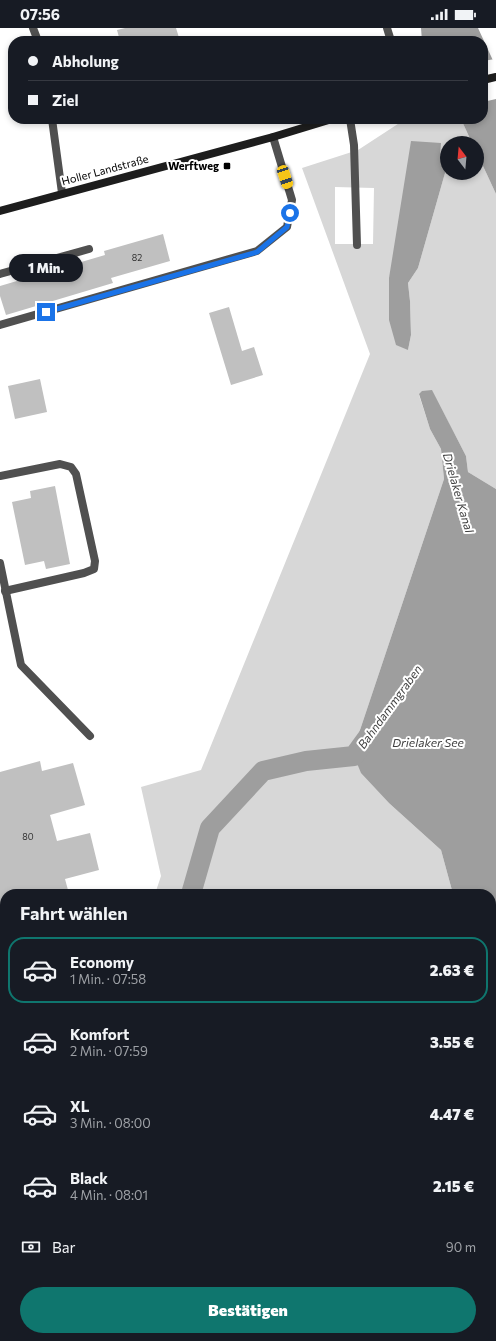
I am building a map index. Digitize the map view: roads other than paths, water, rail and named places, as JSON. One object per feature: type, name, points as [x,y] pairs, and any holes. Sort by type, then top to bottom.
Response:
[{"type":"main road","name":"Holler Landstraße","points":[[0,211],[273,137],[316,124]]},
{"type":"street","points":[[53,124],[62,193]]},
{"type":"street","points":[[351,124],[354,145],[357,245]]},
{"type":"street","points":[[1,322],[257,252],[287,227],[292,200],[273,137]]},
{"type":"street","points":[[0,274],[89,249]]},
{"type":"street","points":[[0,476],[60,464],[71,467],[76,474],[95,561],[94,569],[84,573],[5,591]]},
{"type":"street","points":[[0,563],[21,665],[90,736]]},
{"type":"water","points":[[421,28],[478,28],[482,36],[422,36]]},
{"type":"water","points":[[488,50],[496,67],[496,194],[484,168],[484,136],[469,136],[463,124],[488,124]]},
{"type":"water","points":[[411,141],[440,143],[440,180],[443,180],[418,268],[408,283],[411,335],[408,350],[396,345],[389,320],[389,278]]},
{"type":"water","name":"Drielaker See","points":[[432,390],[466,456],[468,472],[496,489],[496,889],[452,889],[441,850],[390,804],[361,773],[354,756],[360,730],[444,479],[441,449],[430,429],[419,394],[422,391]]},
{"type":"waterway","name":"Bahndammgraben","points":[[192,889],[210,828],[263,771],[306,761],[354,756],[370,734]]},
{"type":"place","name":"Werftweg","points":[[227,166]]},
{"type":"water label","name":"Drielaker Kanal","points":[[458,493]]}]
